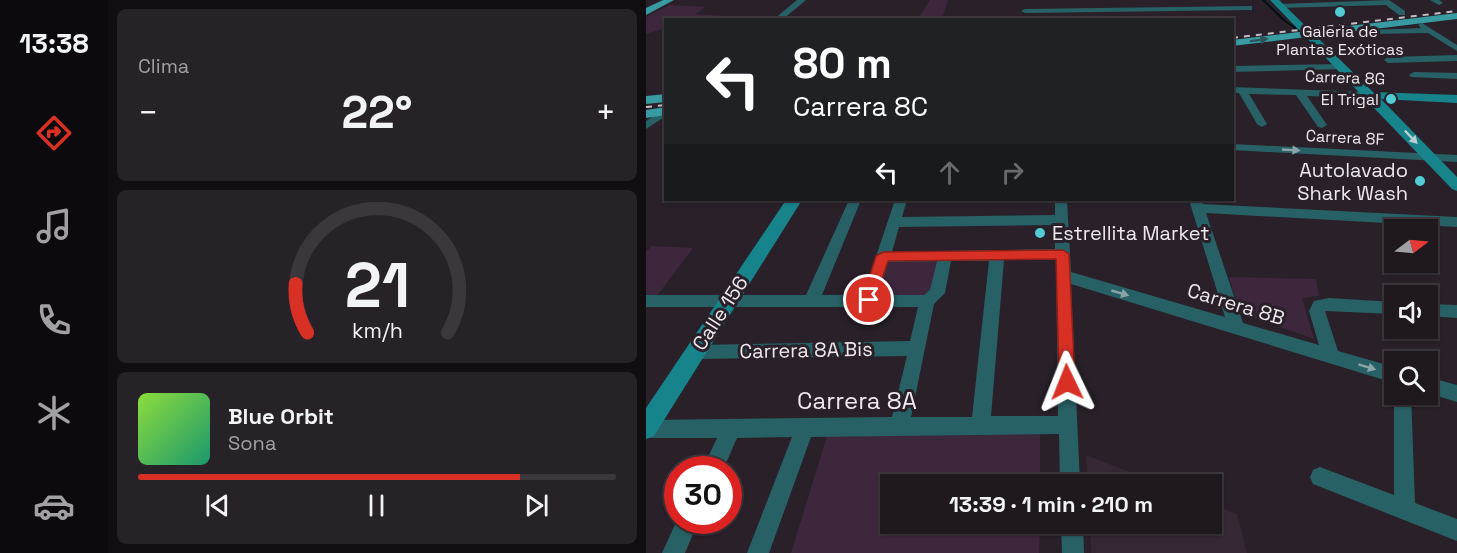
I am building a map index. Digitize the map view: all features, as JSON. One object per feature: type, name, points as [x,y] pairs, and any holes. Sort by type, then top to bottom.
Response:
[{"type":"main road","points":[[646,12],[670,0]]},
{"type":"main road","points":[[1277,3],[1370,95],[1456,186]]},
{"type":"main road","points":[[1234,32],[1456,7]]},
{"type":"main road","points":[[1234,43],[1456,16]]},
{"type":"main road","name":"Carrera 8G","points":[[1370,95],[1456,99]]},
{"type":"main road","points":[[646,100],[664,107]]},
{"type":"main road","points":[[646,114],[664,107]]},
{"type":"main road","name":"Calle 156","points":[[646,428],[793,201]]},
{"type":"street","points":[[780,18],[802,0]]},
{"type":"street","points":[[786,18],[808,0]]},
{"type":"street","points":[[1025,1],[1025,15],[1249,8],[1242,0]]},
{"type":"street","points":[[1277,3],[1386,1],[1402,13]]},
{"type":"street","points":[[1416,21],[1456,49]]},
{"type":"street","points":[[1372,32],[1430,30]]},
{"type":"street","points":[[1388,60],[1456,58]]},
{"type":"street","points":[[1234,69],[1342,67]]},
{"type":"street","points":[[1414,75],[1456,75]]},
{"type":"street","points":[[1237,90],[1262,124]]},
{"type":"street","name":"Carrera 8G","points":[[1237,90],[1370,95]]},
{"type":"street","points":[[1299,92],[1322,125]]},
{"type":"street","points":[[646,126],[664,108]]},
{"type":"street","name":"Carrera 8F","points":[[1234,147],[1456,159]]},
{"type":"street","points":[[811,302],[855,201]]},
{"type":"street","points":[[869,300],[901,201]]},
{"type":"street","points":[[1061,201],[1070,474]]},
{"type":"street","points":[[1236,327],[1197,204],[1456,222]]},
{"type":"street","points":[[894,222],[1062,220]]},
{"type":"street","points":[[883,256],[1063,254]]},
{"type":"street","points":[[981,426],[997,255]]},
{"type":"street","points":[[900,426],[927,301],[937,293],[945,256]]},
{"type":"street","name":"Carrera 8B","points":[[1064,276],[1384,372]]},
{"type":"street","points":[[646,301],[927,301]]},
{"type":"street","points":[[1331,356],[1317,311],[1320,306],[1329,304],[1384,307]]},
{"type":"street","points":[[1438,311],[1456,312]]},
{"type":"street","name":"Carrera 8A Bis","points":[[695,352],[916,348]]},
{"type":"street","points":[[1438,389],[1456,394]]},
{"type":"street","points":[[1402,405],[1405,510]]},
{"type":"street","name":"Carrera 8A","points":[[646,428],[1068,425]]},
{"type":"street","points":[[758,553],[805,427]]},
{"type":"street","points":[[719,456],[732,428]]},
{"type":"street","points":[[1320,477],[1456,530]]},
{"type":"street","points":[[673,553],[682,534]]},
{"type":"street","points":[[1072,534],[1073,553]]},
{"type":"shaded area","points":[[930,0],[948,0],[942,18],[919,18]]},
{"type":"shaded area","points":[[670,5],[706,7],[695,14],[753,18],[664,18],[664,28],[646,34],[646,17]]},
{"type":"shaded area","points":[[652,246],[693,248],[653,301],[646,301],[646,252]]},
{"type":"shaded area","points":[[945,256],[927,301],[869,300],[883,257]]},
{"type":"shaded area","points":[[1229,277],[1316,279],[1319,296],[1302,298],[1314,339],[1240,313]]},
{"type":"shaded area","points":[[1040,431],[1040,474],[880,474],[880,534],[1040,534],[1039,553],[791,553],[828,433]]},
{"type":"shaded area","points":[[1086,455],[1135,474],[1087,474]]},
{"type":"shaded area","points":[[1222,508],[1237,514],[1247,553],[1091,553],[1090,534],[1222,534]]},
{"type":"waterway","points":[[1263,0],[1285,21],[1304,34]]},
{"type":"railway","points":[[1234,38],[1457,11]]},
{"type":"railway","points":[[646,107],[664,105]]},
{"type":"place","name":"Galeria de Plantas Exóticas","points":[[1340,12]]},
{"type":"place","name":"El Trigal","points":[[1391,99]]},
{"type":"place","name":"Autolavado Shark Wash","points":[[1420,181]]},
{"type":"place","name":"Estrellita Market","points":[[1040,233]]},
{"type":"route","points":[[869,300],[883,256],[1063,254],[1067,382]]}]
